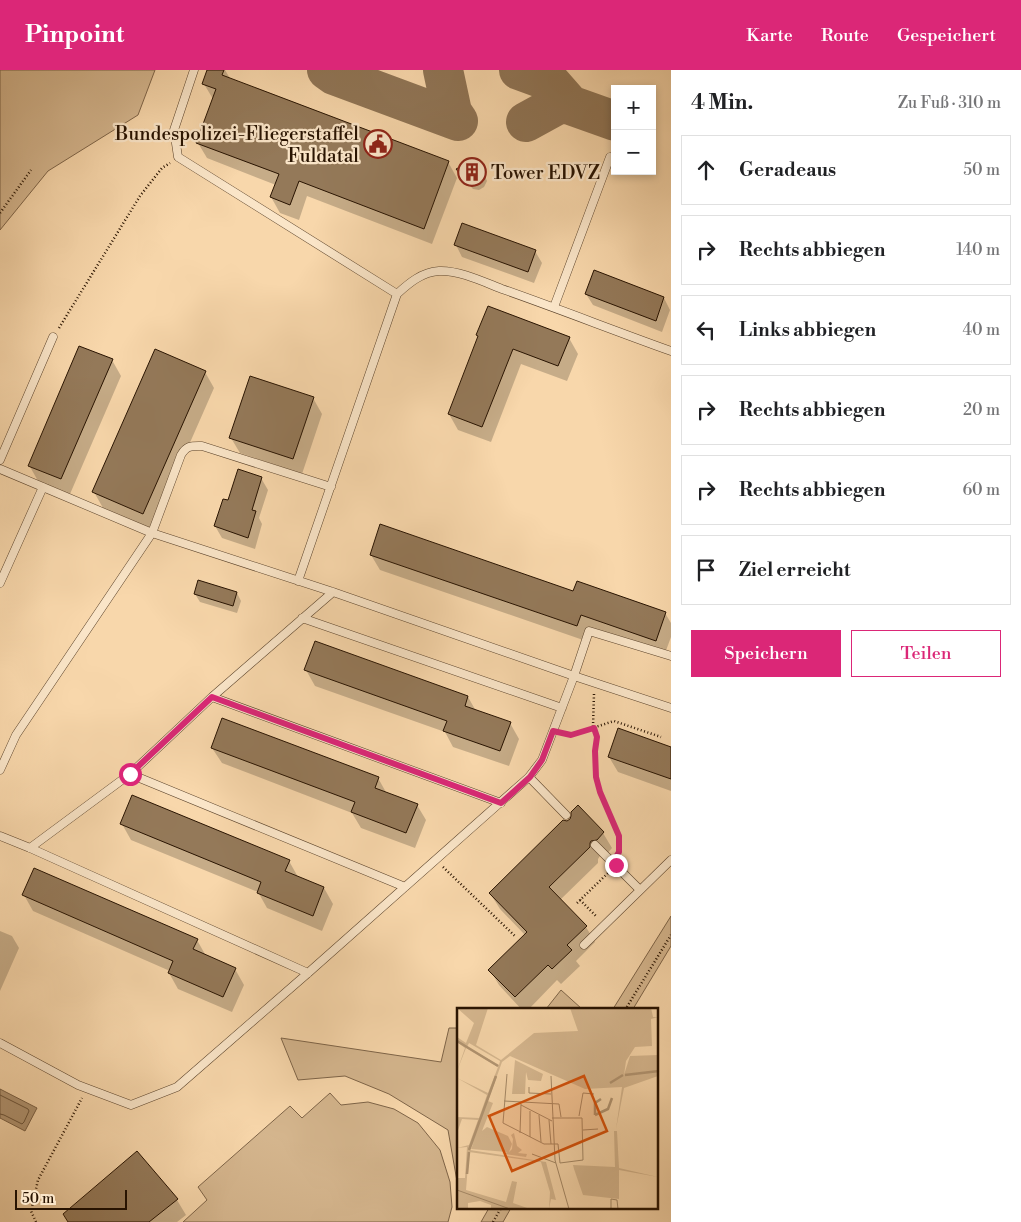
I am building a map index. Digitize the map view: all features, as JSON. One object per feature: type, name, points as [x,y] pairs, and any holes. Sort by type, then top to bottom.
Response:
[{"type":"lane","points":[[194,70],[174,130],[178,158],[397,294]]},
{"type":"lane","points":[[554,307],[610,157]]},
{"type":"lane","points":[[298,581],[397,294],[417,278],[440,271],[457,273],[671,351]]},
{"type":"lane","points":[[0,460],[54,337]]},
{"type":"lane","points":[[0,770],[16,735],[26,719],[152,533],[181,455],[185,449],[192,446],[202,446],[331,487]]},
{"type":"lane","points":[[0,469],[152,533],[333,592],[671,708]]},
{"type":"lane","points":[[0,583],[43,487]]},
{"type":"lane","points":[[30,848],[130,774],[212,697],[333,592]]},
{"type":"lane","points":[[302,618],[562,708]]},
{"type":"lane","points":[[0,1043],[78,1085],[131,1105],[177,1086],[530,777],[542,760],[589,631],[671,656]]},
{"type":"lane","points":[[212,697],[501,803]]},
{"type":"lane","points":[[130,774],[405,887]]},
{"type":"lane","points":[[530,777],[566,815]]},
{"type":"lane","points":[[0,836],[308,973]]},
{"type":"lane","points":[[595,845],[640,890]]},
{"type":"lane","points":[[584,945],[671,860]]},
{"type":"path","points":[[54,337],[140,196],[162,168],[178,158]]},
{"type":"path","points":[[0,213],[31,170]]},
{"type":"path","points":[[577,903],[614,864],[619,852],[619,836],[600,792],[596,777],[595,682]]},
{"type":"path","points":[[553,731],[571,735],[614,721],[662,737]]},
{"type":"path","points":[[436,860],[516,937]]},
{"type":"path","points":[[580,900],[604,924]]},
{"type":"path","points":[[626,1008],[671,935]]},
{"type":"path","points":[[36,1222],[31,1211],[38,1180],[88,1088]]},
{"type":"path","points":[[493,1222],[500,1210]]},
{"type":"shaded area","points":[[0,70],[155,70],[138,115],[48,171],[0,230]]},
{"type":"shaded area","points":[[671,916],[671,946],[634,1008],[614,1008]]},
{"type":"shaded area","points":[[561,990],[581,1008],[547,1008]]},
{"type":"shaded area","points":[[449,1028],[457,1028],[457,1181],[448,1130],[389,1094],[345,1076],[298,1080],[281,1038],[441,1062]]},
{"type":"shaded area","points":[[330,1093],[341,1105],[368,1102],[394,1109],[418,1123],[440,1150],[450,1182],[452,1207],[448,1222],[183,1222],[207,1200],[198,1187],[290,1106],[302,1118]]},
{"type":"shaded area","points":[[488,1210],[510,1210],[503,1222],[481,1222]]},
{"type":"water","points":[[0,1089],[37,1108],[25,1131],[0,1118]]},
{"type":"building","points":[[207,70],[224,70],[222,75],[449,161],[424,229],[299,181],[290,205],[270,197],[279,174],[196,143],[216,89],[202,84]]},
{"type":"building","name":"Tower EDVZ","points":[[472,161],[482,167],[483,173],[480,179],[471,183],[465,180],[456,169]]},
{"type":"building","points":[[462,223],[536,250],[528,272],[454,245]]},
{"type":"building","points":[[594,270],[664,297],[656,321],[585,294]]},
{"type":"building","points":[[488,306],[570,337],[558,366],[513,349],[482,427],[448,414]]},
{"type":"building","points":[[79,346],[113,359],[61,479],[28,466]]},
{"type":"building","points":[[155,349],[206,371],[143,514],[92,492]]},
{"type":"building","points":[[250,376],[314,397],[293,459],[229,438]]},
{"type":"building","points":[[238,469],[262,477],[252,510],[256,511],[248,538],[214,526],[223,499],[228,500]]},
{"type":"building","points":[[380,524],[573,591],[577,581],[666,612],[656,641],[581,615],[577,626],[370,555]]},
{"type":"building","points":[[198,580],[237,592],[233,606],[194,594]]},
{"type":"building","points":[[315,641],[468,696],[465,706],[511,722],[500,751],[443,731],[447,721],[304,670]]},
{"type":"building","points":[[222,718],[379,777],[375,788],[418,804],[406,833],[351,812],[355,802],[211,748]]},
{"type":"building","points":[[618,728],[671,747],[671,779],[608,757]]},
{"type":"building","points":[[132,795],[290,860],[285,871],[324,887],[313,916],[257,893],[261,882],[120,824]]},
{"type":"building","points":[[578,805],[604,832],[597,840],[591,841],[590,847],[549,887],[587,926],[567,945],[572,950],[552,969],[548,965],[515,997],[488,970],[527,932],[489,893],[563,820],[567,821],[570,819],[571,812]]},
{"type":"building","points":[[34,868],[198,939],[193,949],[236,968],[223,997],[168,973],[173,961],[22,895]]},
{"type":"building","points":[[137,1151],[178,1199],[149,1222],[68,1222],[63,1214]]},
{"type":"taxiway","points":[[327,70],[334,75],[458,121]]},
{"type":"taxiway","points":[[443,70],[452,112],[458,121]]},
{"type":"taxiway","points":[[519,70],[549,81],[570,105],[611,120]]},
{"type":"taxiway","points":[[526,122],[557,105],[563,103],[570,105]]},
{"type":"place","name":"Bundespolizei-Fliegerstaffel Fuldatal","points":[[378,144]]},
{"type":"place","name":"Tower EDVZ","points":[[472,172]]},
{"type":"route","points":[[130,774],[212,697],[501,803],[530,777],[542,760],[553,731],[571,735],[594,728],[597,737],[595,751],[596,777],[600,792],[619,836],[619,852],[613,862],[616,865]]}]
